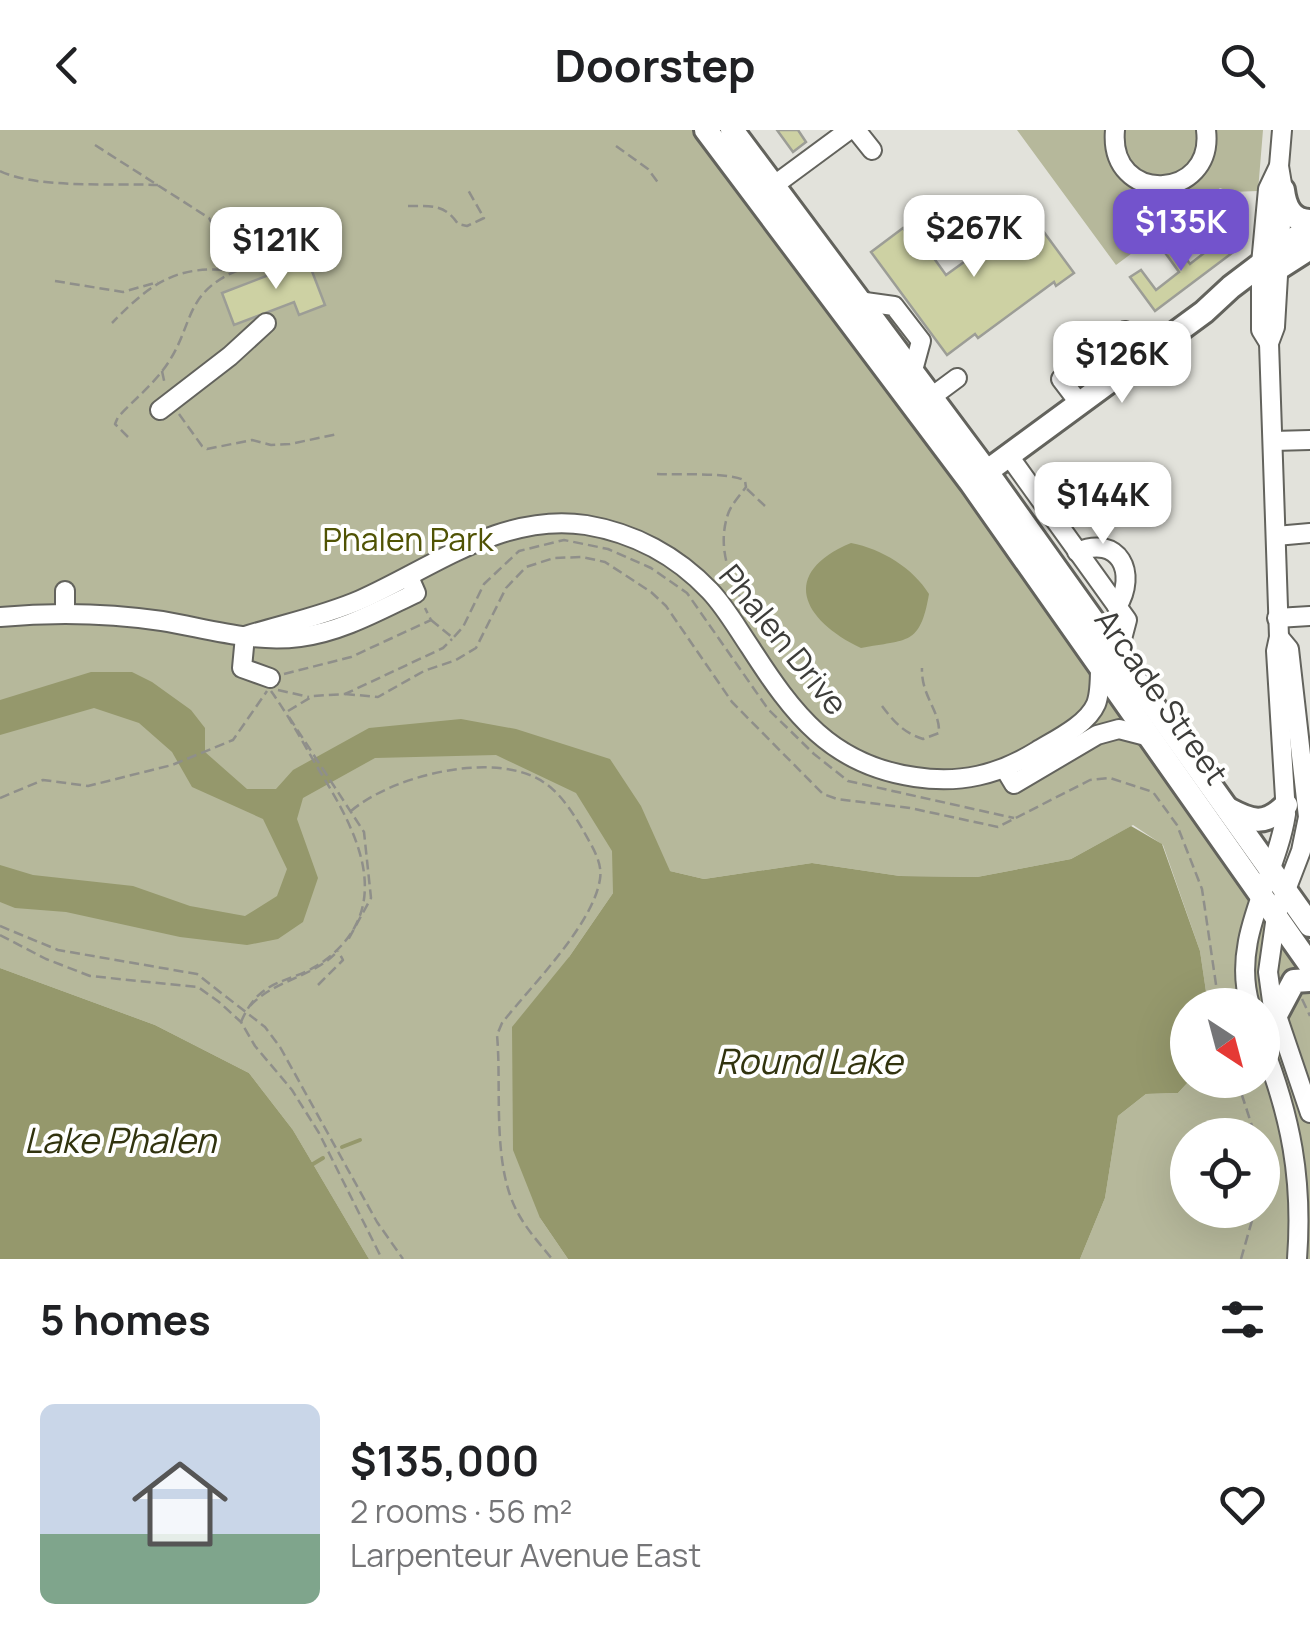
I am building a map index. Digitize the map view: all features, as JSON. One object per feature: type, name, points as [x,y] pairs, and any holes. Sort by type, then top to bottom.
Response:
[{"type":"main road","name":"Arcade Street","points":[[706,130],[858,301],[930,398],[979,478]]},
{"type":"main road","name":"Arcade Street","points":[[732,130],[765,192],[979,478],[1109,661],[1228,809],[1310,926]]},
{"type":"main road","points":[[979,478],[1269,266],[1310,224],[1292,215],[1282,190]]},
{"type":"main road","points":[[1269,266],[1310,248]]},
{"type":"main road","name":"Arcade Street","points":[[1109,661],[1150,737],[1310,965]]},
{"type":"main road","points":[[1228,809],[1251,822],[1265,821],[1286,805]]},
{"type":"main road","points":[[1280,1004],[1294,981],[1310,980]]},
{"type":"street","points":[[765,192],[853,130],[872,150]]},
{"type":"street","points":[[1115,130],[1117,157],[1124,170],[1151,186],[1182,181],[1195,171],[1204,157],[1206,130]]},
{"type":"street","points":[[1248,988],[1244,964],[1250,927],[1282,839],[1286,805],[1276,651],[1269,343],[1261,330],[1282,190],[1282,130]]},
{"type":"street","points":[[1269,266],[1268,189],[1279,166]]},
{"type":"street","points":[[165,406],[266,323]]},
{"type":"street","points":[[1125,331],[1145,356]]},
{"type":"street","points":[[930,398],[957,378]]},
{"type":"street","points":[[1061,379],[1080,404]]},
{"type":"street","points":[[1273,441],[1310,440]]},
{"type":"street","points":[[1009,456],[1118,607]]},
{"type":"street","name":"Phalen Drive","points":[[0,617],[109,616],[159,620],[245,636],[315,618],[413,585],[491,536],[550,524],[584,525],[652,546],[681,564],[712,593],[808,727],[838,750],[870,767],[938,780],[980,777],[1058,748],[1078,735],[1096,706],[1109,661],[1127,620],[1118,607],[1127,592],[1127,570],[1107,548],[1090,546],[1077,552]]},
{"type":"street","points":[[1276,536],[1310,533]]},
{"type":"street","points":[[65,591],[65,614]]},
{"type":"street","points":[[109,616],[110,594]]},
{"type":"street","points":[[1278,627],[1310,616]]},
{"type":"street","points":[[1271,988],[1268,972],[1276,916],[1301,851],[1308,817],[1288,649],[1278,627]]},
{"type":"street","points":[[245,636],[242,668],[270,684]]},
{"type":"street","name":"Phalen Drive","points":[[1078,735],[1119,730],[1150,737]]},
{"type":"street","points":[[1301,851],[1310,870]]},
{"type":"street","points":[[1280,1025],[1310,1113]]},
{"type":"street","points":[[1280,1088],[1296,1159],[1298,1259]]},
{"type":"path","points":[[95,145],[209,218],[237,271]]},
{"type":"path","points":[[616,146],[648,170],[659,184]]},
{"type":"path","points":[[0,171],[39,181],[159,185]]},
{"type":"path","points":[[408,206],[435,205],[451,214],[458,224],[479,222],[484,218],[468,190]]},
{"type":"path","points":[[55,280],[124,292],[202,267],[237,271]]},
{"type":"path","points":[[128,436],[115,424],[118,416],[162,371],[179,345],[202,291],[237,271]]},
{"type":"path","points":[[112,322],[164,280]]},
{"type":"path","points":[[162,371],[165,406],[207,448],[252,440],[290,444],[338,434]]},
{"type":"path","points":[[657,474],[740,476],[765,506]]},
{"type":"path","points":[[746,487],[728,512],[727,568],[758,628]]},
{"type":"path","points":[[345,694],[442,648],[463,627],[484,584],[519,551],[564,540],[608,549],[650,568],[687,593],[768,708],[848,781],[1015,818]]},
{"type":"path","points":[[270,684],[309,697],[378,697],[476,648],[506,588],[526,567],[554,558],[582,557],[606,562],[666,606],[732,702],[823,794],[837,800],[951,815],[998,827],[1090,780],[1110,778],[1153,792],[1176,824],[1202,889],[1217,988]]},
{"type":"path","points":[[413,585],[431,620],[453,638]]},
{"type":"path","points":[[0,798],[43,780],[88,786],[172,766],[232,740],[270,684],[352,657],[431,620]]},
{"type":"path","points":[[882,706],[900,728],[913,736],[923,739],[939,733],[937,718],[924,692],[922,668]]},
{"type":"path","points":[[270,684],[342,802],[357,838],[364,864],[363,900],[354,933]]},
{"type":"path","points":[[286,713],[309,697]]},
{"type":"path","points":[[352,812],[385,788],[406,781],[456,771],[511,770],[532,776],[560,796],[593,850],[601,868],[600,881],[588,913],[502,1023],[497,1035],[502,1144],[510,1195],[519,1216],[552,1259]]},
{"type":"path","points":[[241,1022],[264,992],[312,970],[337,950],[354,933],[371,898],[364,832],[342,802]]},
{"type":"path","points":[[0,926],[58,950],[197,974],[246,1011],[280,1047],[377,1222],[403,1259]]},
{"type":"path","points":[[0,935],[46,960],[90,976],[198,987],[241,1022],[318,1132],[382,1259]]},
{"type":"path","points":[[318,985],[341,965],[337,950]]},
{"type":"path","points":[[1241,1259],[1249,1228]]},
{"type":"green space","name":"Phalen Park","points":[[0,130],[697,130],[959,482],[1310,987],[1310,1259],[1080,1259],[1105,1198],[1118,1116],[1146,1094],[1170,1093],[1170,1098],[1280,1098],[1280,988],[1205,988],[1200,951],[1163,845],[1133,825],[1071,859],[977,877],[900,876],[812,863],[704,879],[670,871],[613,893],[569,957],[540,1218],[568,1259],[369,1259],[293,1130],[249,1073],[155,1025],[0,968]]},
{"type":"green space","points":[[1017,130],[1263,130],[1258,191],[1231,192],[1220,188],[1116,265]]},
{"type":"water","points":[[851,543],[896,561],[929,594],[921,623],[909,637],[861,648],[824,624],[813,610],[807,582],[814,568]]},
{"type":"water","name":"Round Lake","points":[[91,672],[132,672],[191,710],[205,728],[205,752],[247,789],[276,789],[293,770],[369,728],[461,719],[516,729],[610,759],[641,806],[670,871],[704,879],[812,863],[900,876],[977,877],[1071,859],[1131,826],[1162,844],[1200,951],[1205,988],[1170,988],[1170,1093],[1146,1094],[1118,1116],[1105,1198],[1080,1259],[568,1259],[540,1218],[513,1150],[512,1027],[569,957],[613,893],[612,851],[576,793],[496,755],[375,758],[303,798],[297,819],[318,878],[303,922],[278,939],[247,945],[180,937],[66,912],[15,908],[0,902],[0,865],[33,875],[133,886],[190,906],[245,916],[277,896],[287,869],[263,819],[192,787],[172,752],[139,723],[94,708],[0,735],[0,700]]},
{"type":"water","name":"Lake Phalen","points":[[0,968],[155,1025],[249,1073],[293,1130],[369,1259],[0,1259]]},
{"type":"building","points":[[777,130],[798,130],[806,142],[793,152]]},
{"type":"building","points":[[1229,197],[1244,199],[1241,229],[1225,227]]},
{"type":"building","points":[[1024,205],[1074,273],[1056,286],[1054,282],[978,338],[975,334],[947,355],[871,252],[903,228],[922,255],[928,250],[946,275],[1014,226],[1007,217]]},
{"type":"building","points":[[1222,239],[1232,253],[1155,311],[1130,277],[1141,270],[1156,290],[1179,272],[1166,254],[1177,246],[1190,264]]},
{"type":"building","points":[[305,253],[325,305],[299,315],[294,302],[234,325],[222,293],[282,270],[280,263]]},
{"type":"waterway","points":[[342,1147],[360,1140]]},
{"type":"waterway","points":[[313,1164],[323,1158]]}]
